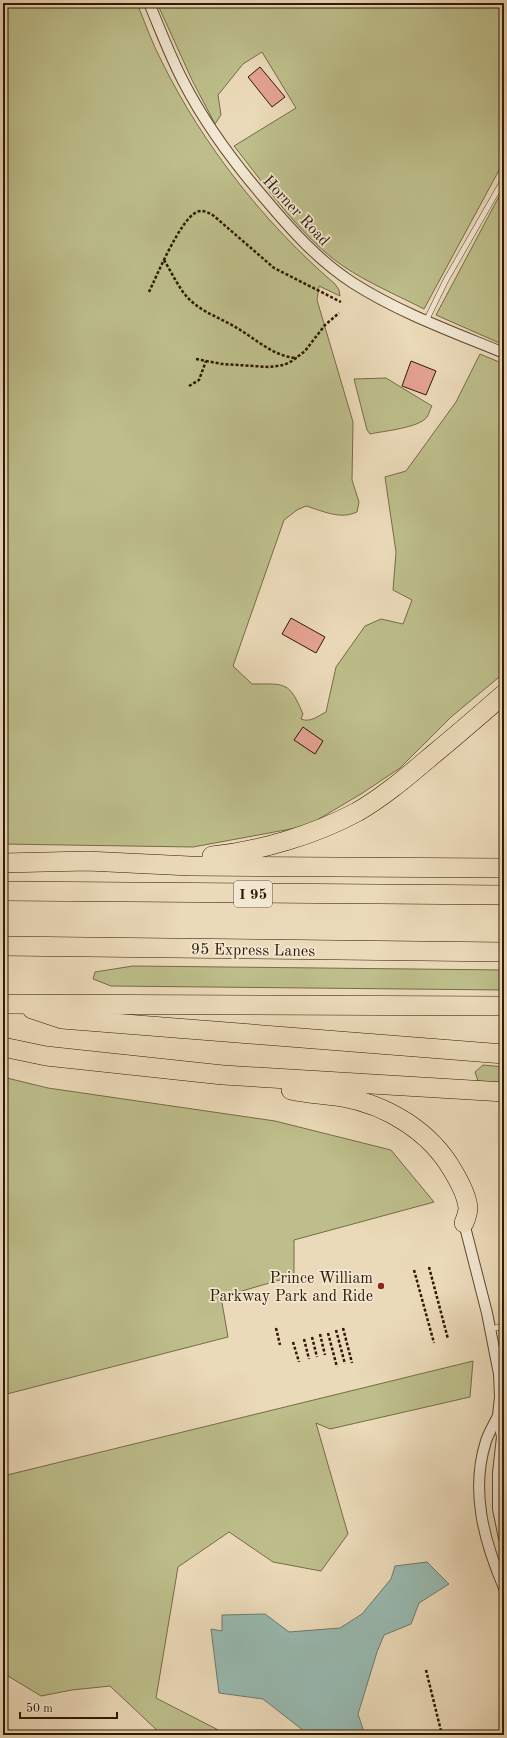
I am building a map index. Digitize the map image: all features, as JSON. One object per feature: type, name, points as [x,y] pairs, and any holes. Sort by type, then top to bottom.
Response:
[{"type":"highway","points":[[3,863],[100,862],[205,857],[233,854],[286,840],[357,812],[406,778],[504,694]]},
{"type":"highway","points":[[100,862],[190,866],[504,868]]},
{"type":"highway","name":"I 95","points":[[3,891],[504,895]]},
{"type":"highway","name":"95 Express Lanes","points":[[3,946],[504,952]]},
{"type":"highway","points":[[8,1004],[504,1006]]},
{"type":"highway","points":[[8,1004],[62,1019],[504,1054]]},
{"type":"highway","points":[[3,1047],[46,1056],[223,1075],[504,1092]]},
{"type":"highway","points":[[223,1075],[305,1093],[342,1097],[358,1101],[395,1116],[428,1139],[441,1154],[457,1178],[468,1207],[464,1222]]},
{"type":"street","name":"Horner Road","points":[[149,3],[183,81],[200,110],[244,175],[288,226],[319,256],[353,282],[384,301],[426,321],[504,353]]},
{"type":"street","points":[[464,1222],[491,1329],[499,1374],[500,1397],[498,1416],[502,1437],[498,1473],[498,1510],[504,1538]]},
{"type":"street","points":[[498,1416],[486,1441],[481,1461],[479,1489],[483,1531],[504,1588]]},
{"type":"lane","points":[[426,321],[446,280],[504,179]]},
{"type":"lane","points":[[491,1329],[504,1326]]},
{"type":"path","points":[[148,292],[187,220],[196,212],[204,211],[214,216],[274,268],[341,302]]},
{"type":"path","points":[[164,260],[182,291],[196,305],[238,328],[276,352],[297,358]]},
{"type":"path","points":[[196,359],[276,367],[297,358],[305,351],[325,325],[339,313]]},
{"type":"path","points":[[189,386],[199,380],[206,361]]},
{"type":"path","points":[[429,1267],[448,1339]]},
{"type":"path","points":[[414,1270],[434,1343]]},
{"type":"path","points":[[276,1328],[280,1345]]},
{"type":"path","points":[[343,1328],[352,1362]]},
{"type":"path","points":[[336,1330],[345,1364]]},
{"type":"path","points":[[328,1332],[337,1366]]},
{"type":"path","points":[[320,1334],[325,1354]]},
{"type":"path","points":[[312,1337],[317,1357]]},
{"type":"path","points":[[304,1339],[309,1359]]},
{"type":"path","points":[[293,1342],[299,1362]]},
{"type":"path","points":[[426,1670],[442,1735]]},
{"type":"green space","points":[[3,3],[137,3],[155,48],[178,93],[216,153],[260,209],[284,236],[335,284],[339,290],[340,296],[319,286],[317,300],[353,422],[352,480],[359,502],[357,512],[338,515],[306,506],[297,510],[284,520],[233,666],[252,684],[279,685],[290,690],[303,714],[301,719],[311,720],[326,712],[336,667],[365,626],[381,619],[403,624],[412,600],[393,590],[396,552],[385,477],[406,471],[456,402],[480,354],[504,364],[504,673],[451,717],[400,768],[361,794],[307,826],[193,847],[3,844]]},
{"type":"green space","points":[[157,3],[504,3],[504,161],[424,309],[362,278],[328,254],[298,226],[284,210],[234,146],[296,108],[262,52],[243,64],[218,95],[221,115],[215,124],[192,80]]},
{"type":"green space","points":[[504,187],[504,345],[436,315]]},
{"type":"green space","points":[[386,378],[432,406],[427,417],[417,424],[370,434],[367,430],[354,379]]},
{"type":"green space","points":[[133,966],[504,970],[504,990],[111,986],[93,979],[95,972]]},
{"type":"green space","points":[[483,1065],[504,1067],[504,1084],[478,1081],[475,1072]]},
{"type":"green space","points":[[3,1077],[48,1088],[275,1121],[391,1150],[434,1202],[294,1240],[294,1276],[221,1297],[228,1337],[3,1395]]},
{"type":"green space","points":[[473,1361],[470,1397],[330,1429],[316,1423],[348,1534],[321,1571],[273,1562],[229,1532],[178,1567],[156,1698],[228,1735],[162,1735],[110,1686],[72,1690],[41,1696],[8,1676],[3,1682],[3,1476]]},
{"type":"water","points":[[427,1562],[449,1584],[419,1603],[411,1624],[384,1635],[377,1652],[358,1714],[365,1735],[309,1735],[263,1699],[219,1693],[211,1629],[222,1631],[222,1615],[265,1614],[289,1632],[340,1628],[362,1614],[391,1579],[395,1566]]},
{"type":"building","points":[[260,67],[285,97],[272,107],[248,77]]},
{"type":"building","points":[[411,361],[436,371],[426,395],[402,386]]},
{"type":"building","points":[[291,618],[325,637],[316,653],[282,634]]},
{"type":"building","points":[[303,727],[323,741],[315,754],[294,740]]},
{"type":"place","name":"Prince William Parkway Park and Ride","points":[[381,1286]]}]
